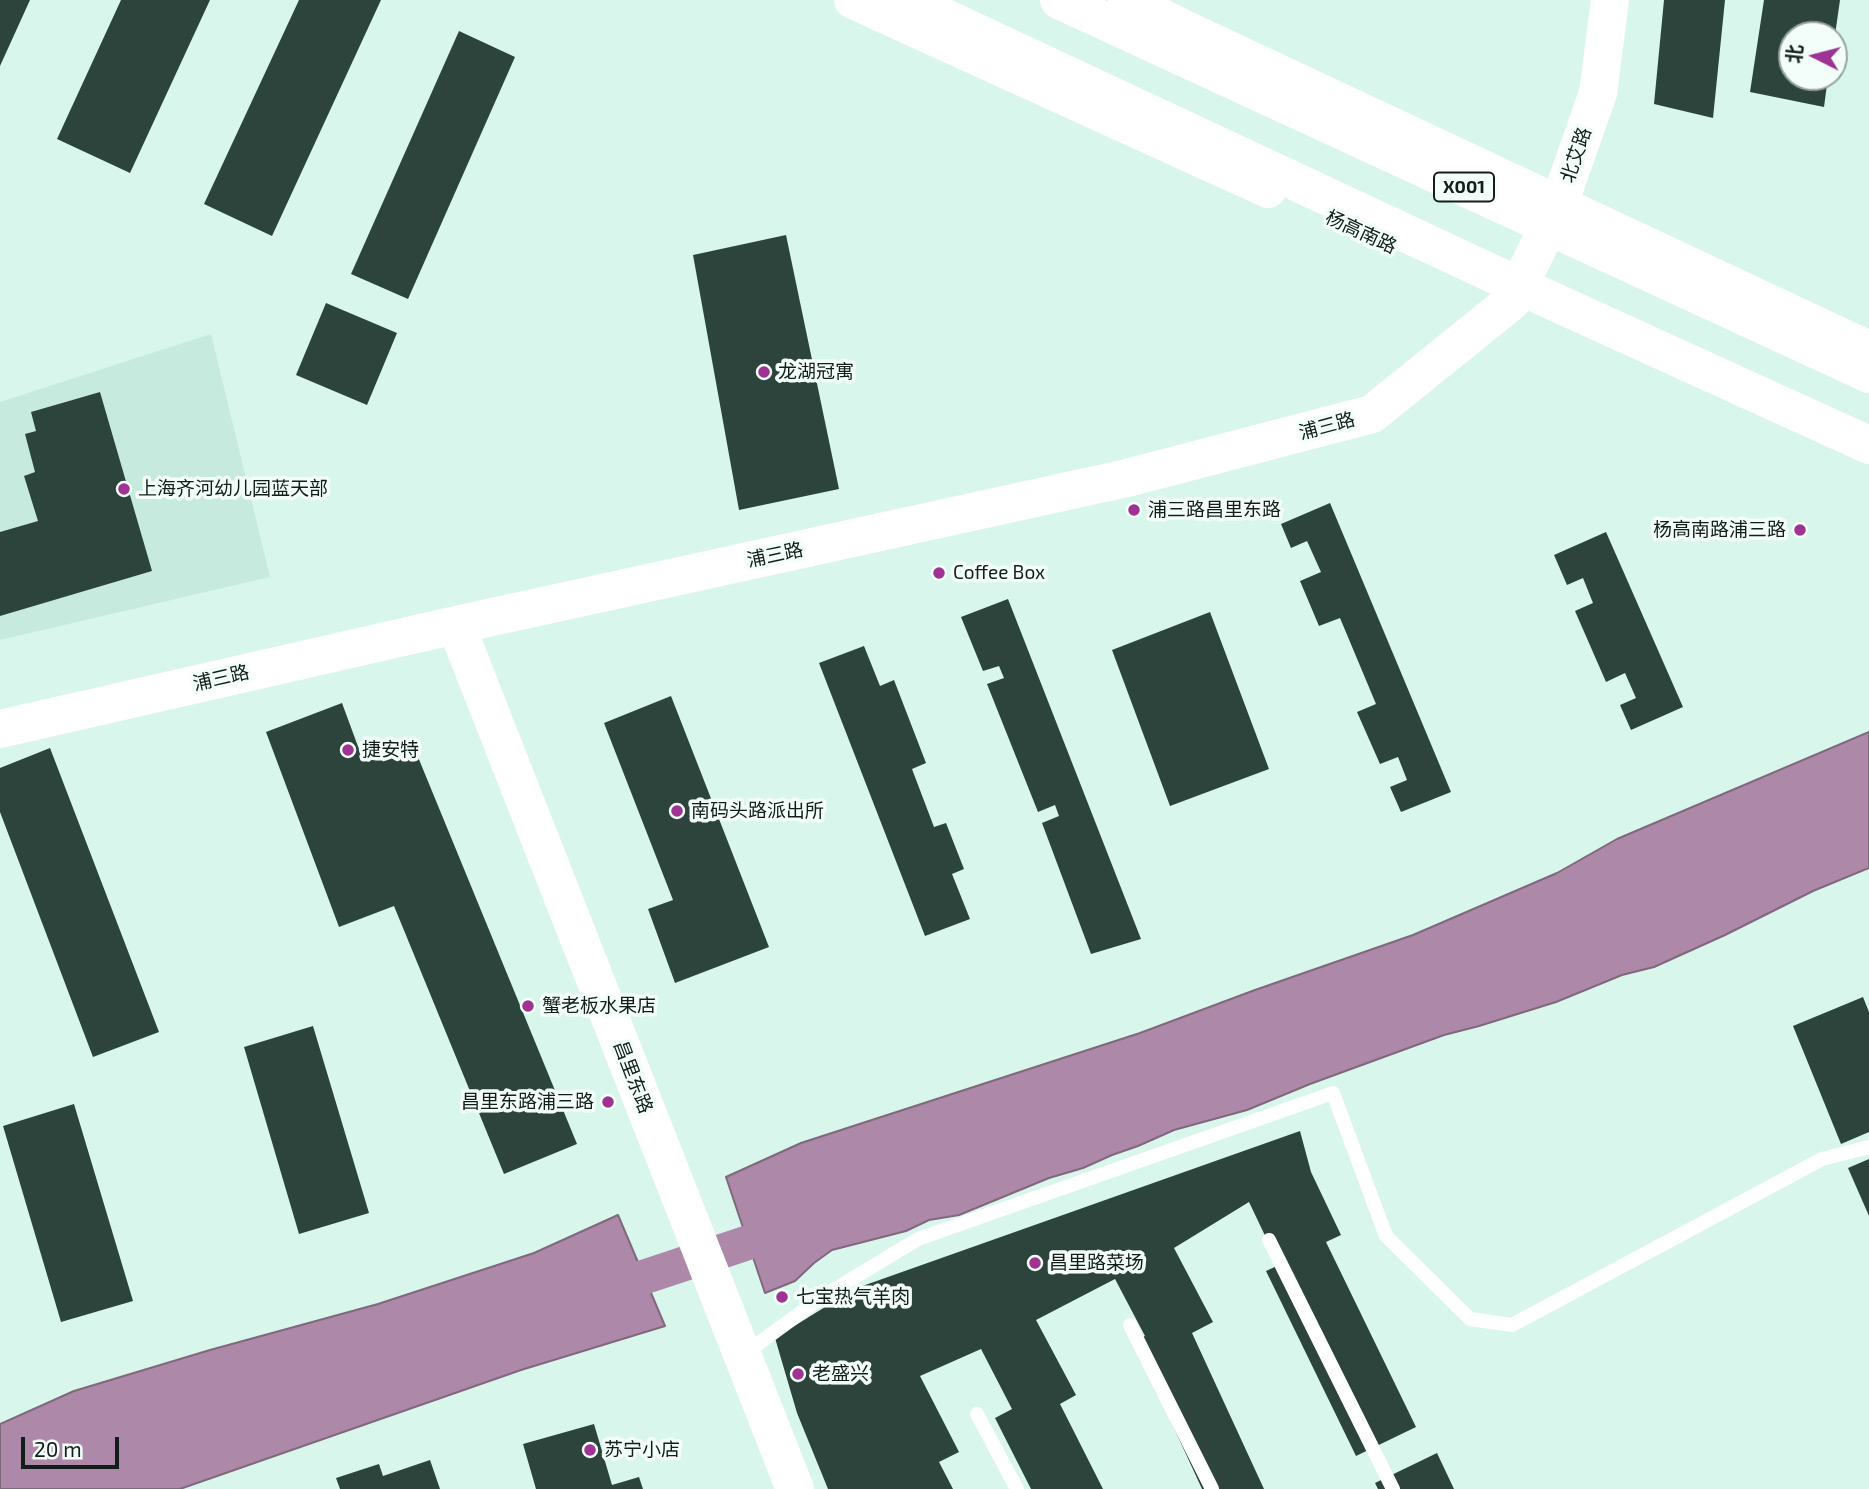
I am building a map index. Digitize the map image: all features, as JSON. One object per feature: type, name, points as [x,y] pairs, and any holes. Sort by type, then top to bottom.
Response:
[{"type":"main road","name":"杨高南路","points":[[853,0],[1869,465]]},
{"type":"main road","name":"杨高南路","points":[[906,0],[1502,278],[1869,445]]},
{"type":"main road","name":"X001","points":[[1059,0],[1869,374]]},
{"type":"main road","name":"X001","points":[[1127,0],[1869,350]]},
{"type":"main road","name":"北艾路","points":[[1512,301],[1559,204],[1598,93],[1610,0]]},
{"type":"main road","name":"浦三路","points":[[0,729],[456,625],[1127,478],[1372,414],[1512,301]]},
{"type":"main road","name":"昌里东路","points":[[456,625],[795,1489]]},
{"type":"lane","points":[[736,1340],[822,1297],[918,1239],[1333,1093],[1386,1236],[1470,1319],[1512,1325],[1822,1159],[1869,1147]]},
{"type":"lane","points":[[1269,1240],[1393,1489]]},
{"type":"lane","points":[[1130,1325],[1212,1489]]},
{"type":"lane","points":[[976,1414],[1017,1489]]},
{"type":"shaded area","name":"上海齐河幼儿园蓝天部","points":[[211,334],[270,577],[0,640],[0,402]]},
{"type":"shaded area","points":[[1869,732],[1869,868],[1813,891],[1654,967],[1622,975],[1556,1002],[1444,1035],[1247,1110],[1174,1130],[959,1215],[929,1220],[906,1231],[832,1250],[795,1281],[765,1293],[726,1177],[801,1143],[1140,1033],[1413,935],[1557,873],[1617,839]]},
{"type":"shaded area","points":[[618,1215],[665,1326],[521,1370],[180,1489],[0,1489],[0,1424],[74,1391],[378,1304],[534,1253]]},
{"type":"building","points":[[0,0],[30,0],[0,66]]},
{"type":"building","points":[[121,0],[210,0],[130,173],[57,139]]},
{"type":"building","points":[[299,0],[381,0],[272,236],[204,204]]},
{"type":"building","points":[[1664,0],[1725,0],[1713,118],[1654,104]]},
{"type":"building","points":[[1764,0],[1840,0],[1837,21],[1778,21],[1778,91],[1826,91],[1824,107],[1750,92]]},
{"type":"building","points":[[459,31],[515,57],[408,299],[351,274]]},
{"type":"building","name":"龙湖冠寓","points":[[786,235],[839,489],[739,510],[693,255]]},
{"type":"building","points":[[326,303],[397,333],[367,405],[296,375]]},
{"type":"building","points":[[100,392],[152,571],[0,616],[0,532],[38,521],[24,476],[35,472],[25,434],[36,431],[31,412]]},
{"type":"building","points":[[1330,503],[1451,792],[1401,812],[1390,787],[1407,780],[1398,757],[1380,764],[1357,712],[1376,704],[1340,618],[1319,626],[1300,581],[1321,572],[1307,541],[1291,548],[1281,524]]},
{"type":"building","points":[[1606,532],[1683,707],[1631,730],[1620,705],[1636,698],[1625,673],[1606,682],[1575,611],[1593,603],[1583,578],[1567,585],[1554,555]]},
{"type":"building","points":[[1008,599],[1141,939],[1091,954],[1042,823],[1059,816],[1055,805],[1038,812],[987,684],[1004,678],[999,666],[983,671],[961,617]]},
{"type":"building","points":[[1210,612],[1269,769],[1170,806],[1112,650]]},
{"type":"building","points":[[864,646],[880,686],[894,680],[926,763],[912,769],[934,827],[946,823],[964,869],[952,874],[970,919],[925,936],[819,663]]},
{"type":"building","name":"南码头路派出所","points":[[671,696],[769,947],[675,983],[648,909],[673,900],[604,723]]},
{"type":"building","points":[[342,703],[363,760],[411,740],[577,1144],[504,1174],[394,906],[339,927],[266,732]]},
{"type":"building","points":[[50,748],[159,1032],[93,1057],[0,812],[0,768]]},
{"type":"building","points":[[1863,997],[1869,1012],[1869,1132],[1841,1144],[1793,1026]]},
{"type":"building","points":[[313,1026],[369,1213],[299,1234],[244,1047]]},
{"type":"building","points":[[74,1104],[133,1301],[61,1322],[3,1126]]},
{"type":"building","points":[[1300,1131],[1311,1172],[1341,1235],[1326,1242],[1416,1427],[1356,1456],[1266,1271],[1279,1265],[1249,1202],[1174,1248],[1213,1322],[1192,1333],[1264,1489],[1202,1489],[1134,1341],[1145,1336],[1115,1279],[1036,1320],[1076,1395],[1060,1404],[1103,1489],[1031,1489],[995,1418],[1012,1409],[981,1349],[920,1376],[959,1452],[939,1462],[953,1489],[828,1489],[797,1413],[775,1338],[854,1289]]},
{"type":"building","points":[[1869,1159],[1869,1216],[1848,1168]]},
{"type":"building","points":[[594,1424],[612,1485],[639,1477],[643,1489],[536,1489],[523,1444]]},
{"type":"building","points":[[1437,1453],[1454,1489],[1378,1489],[1375,1483]]},
{"type":"building","points":[[430,1460],[440,1489],[340,1489],[336,1478],[379,1464],[383,1476]]},
{"type":"waterway","points":[[599,1292],[792,1228]]},
{"type":"place","name":"龙湖冠寓","points":[[764,372]]},
{"type":"place","name":"上海齐河幼儿园蓝天部","points":[[124,489]]},
{"type":"place","name":"浦三路昌里东路","points":[[1134,510]]},
{"type":"place","name":"杨高南路浦三路","points":[[1800,530]]},
{"type":"place","name":"Coffee Box","points":[[939,573]]},
{"type":"place","name":"捷安特","points":[[348,750]]},
{"type":"place","name":"南码头路派出所","points":[[677,811]]},
{"type":"place","name":"蟹老板水果店","points":[[528,1006]]},
{"type":"place","name":"昌里东路浦三路","points":[[608,1102]]},
{"type":"place","name":"昌里路菜场","points":[[1035,1263]]},
{"type":"place","name":"七宝热气羊肉","points":[[782,1297]]},
{"type":"place","name":"老盛兴","points":[[798,1374]]},
{"type":"place","name":"苏宁小店","points":[[590,1450]]}]
